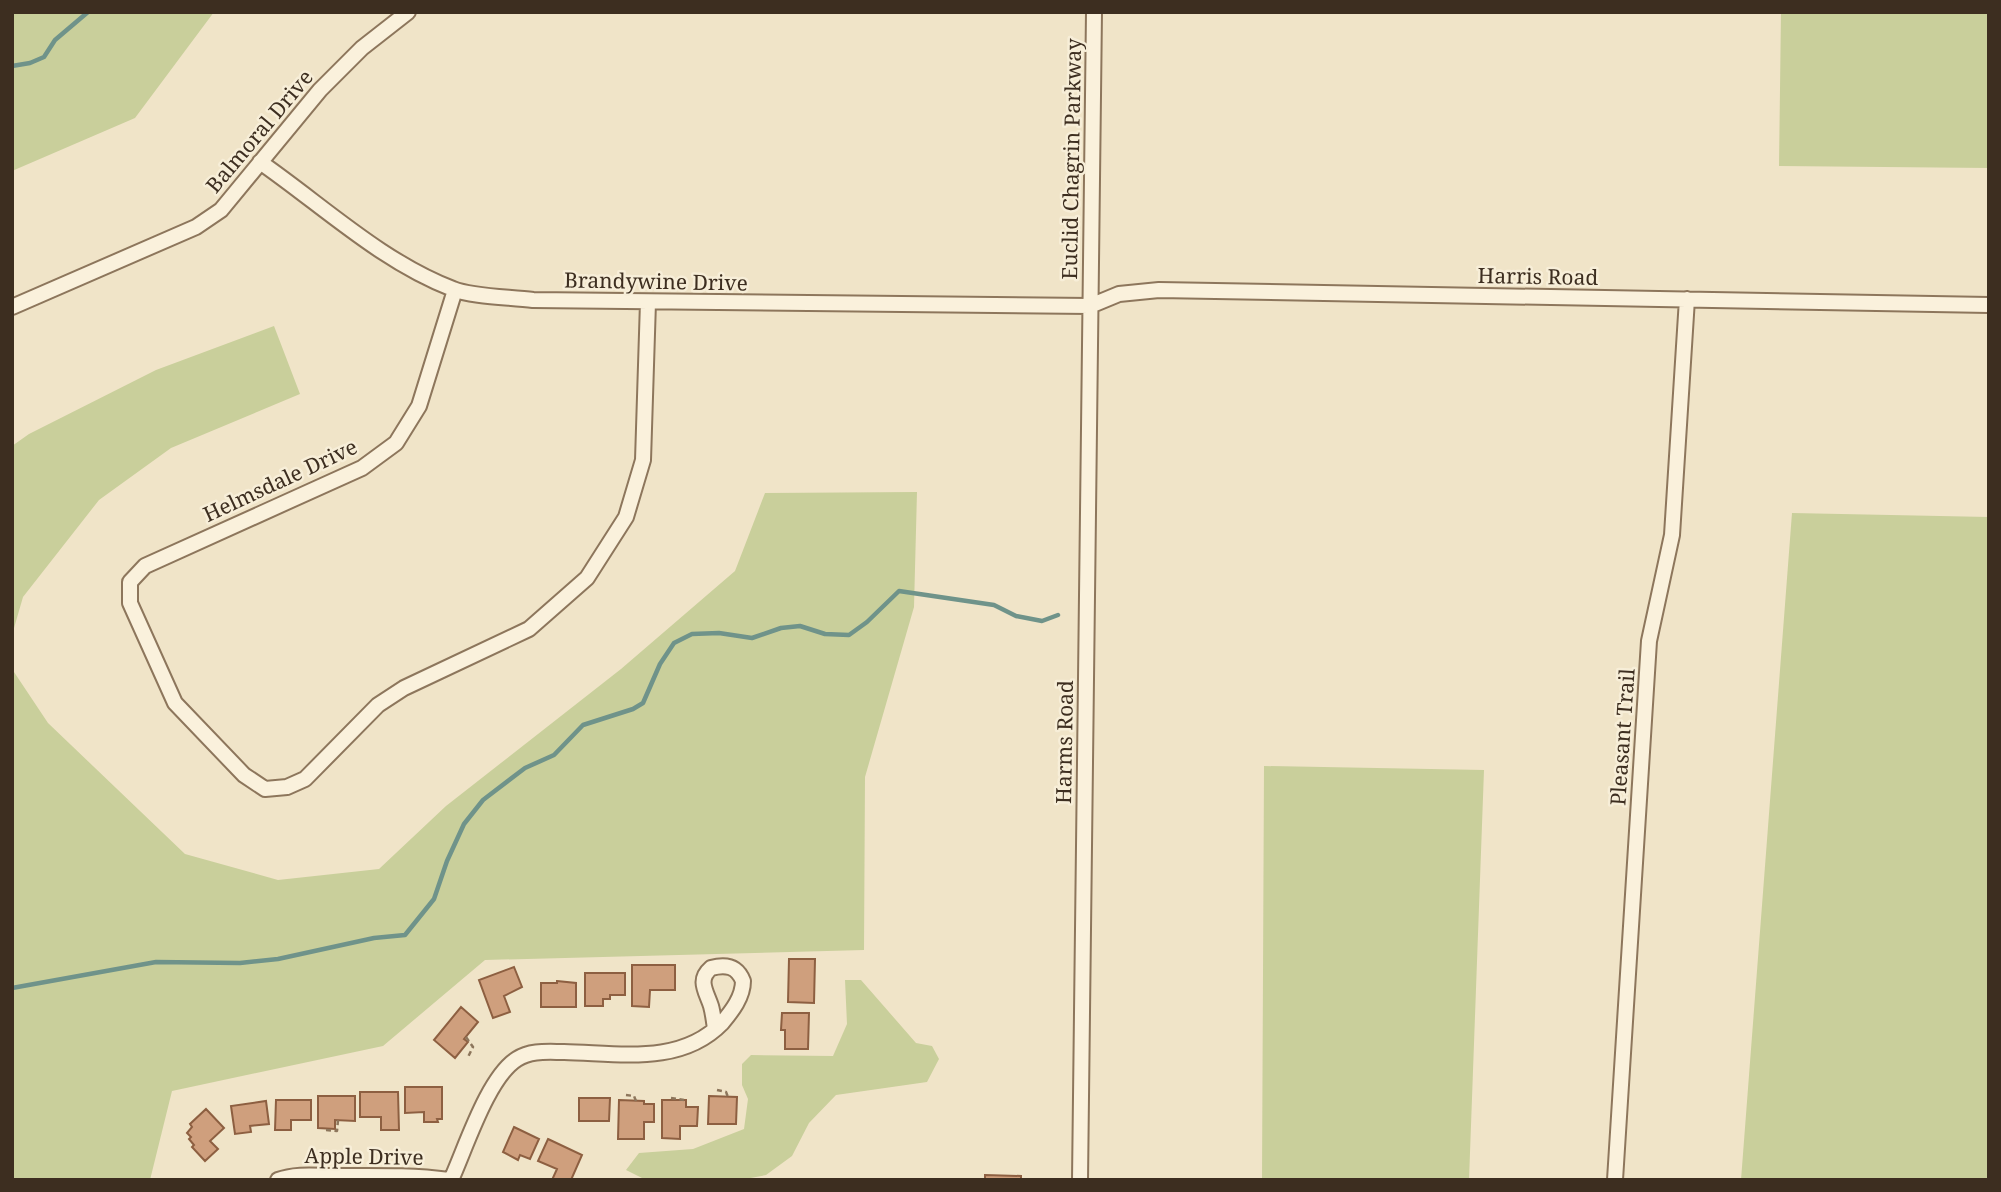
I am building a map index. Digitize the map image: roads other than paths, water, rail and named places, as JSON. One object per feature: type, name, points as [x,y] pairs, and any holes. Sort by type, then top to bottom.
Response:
[{"type":"street","name":"Balmoral Drive","points":[[12,307],[195,227],[221,210],[320,90],[362,48],[408,12]]},
{"type":"street","name":"Euclid Chagrin Parkway","points":[[1090,306],[1094,12]]},
{"type":"street","name":"Brandywine Drive","points":[[260,162],[374,245],[411,268],[455,290],[533,300],[1090,306]]},
{"type":"street","name":"Helmsdale Drive","points":[[455,290],[419,406],[396,443],[362,468],[145,566],[130,582],[130,603],[174,703],[244,775],[265,789],[287,788],[306,779],[378,705],[404,688],[529,629],[587,578],[626,517],[643,460],[648,302]]},
{"type":"street","name":"Harris Road","points":[[1090,306],[1119,294],[1159,290],[1989,305]]},
{"type":"street","name":"Pleasant Trail","points":[[1615,1180],[1649,640],[1672,536],[1687,299]]},
{"type":"street","name":"Harms Road","points":[[1080,1180],[1090,306]]},
{"type":"street","points":[[450,1180],[494,1084],[504,1070],[521,1056],[541,1052],[662,1054],[685,1049],[715,1029]]},
{"type":"street","name":"Apple Drive","points":[[278,1180],[296,1176],[420,1176],[450,1180]]},
{"type":"waterway","points":[[12,66],[44,57],[55,40],[88,12]]},
{"type":"waterway","points":[[12,988],[156,962],[240,963],[278,959],[374,938],[405,935],[434,899],[464,824],[483,800],[525,768],[554,755],[583,725],[633,709],[643,703],[660,664],[674,643],[692,634],[719,633],[752,638],[781,628],[800,626],[825,634],[849,635],[867,622],[899,591],[994,605],[1016,616],[1042,621],[1058,615]]}]
